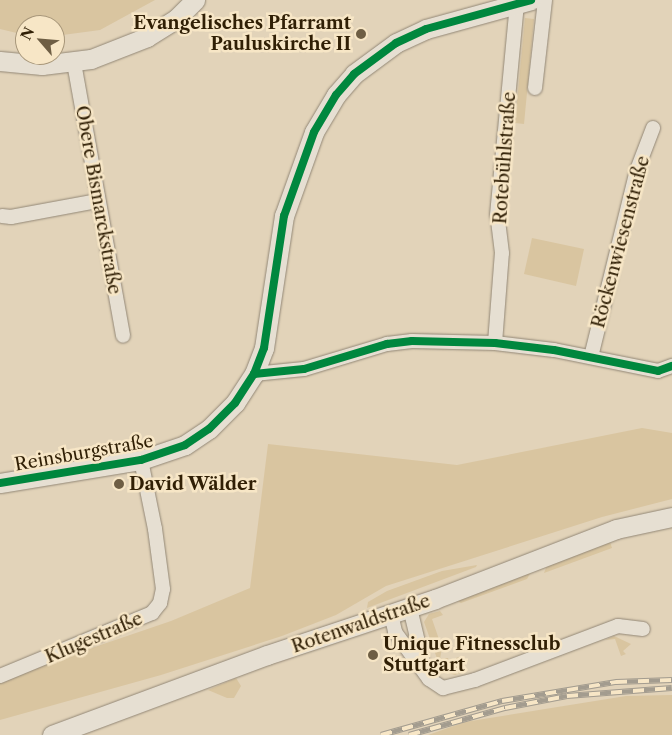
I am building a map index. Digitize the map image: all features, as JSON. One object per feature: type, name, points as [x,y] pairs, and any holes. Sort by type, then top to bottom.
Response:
[{"type":"main road","points":[[0,61],[42,65],[74,63],[124,48],[147,37],[176,19],[195,0]]},
{"type":"main road","name":"Reinsburgstraße","points":[[0,483],[141,460],[185,445],[209,429],[236,403],[254,374],[264,348],[284,216],[314,132],[336,95],[360,68],[396,43],[426,29],[524,2]]},
{"type":"main road","name":"Rotenwaldstraße","points":[[52,735],[267,655],[410,608],[616,529],[672,517]]},
{"type":"street","points":[[535,88],[545,0]]},
{"type":"street","name":"Rotebühlstraße","points":[[495,343],[502,253],[497,215],[524,2]]},
{"type":"street","name":"Obere Bismarckstraße","points":[[74,63],[97,201],[123,336]]},
{"type":"street","name":"Röckenwiesenstraße","points":[[591,357],[638,170],[654,128]]},
{"type":"street","points":[[2,216],[11,217],[97,201]]},
{"type":"street","points":[[254,374],[312,368],[387,344],[412,341],[495,343],[591,357],[658,371],[672,366]]},
{"type":"street","name":"Klugestraße","points":[[0,676],[152,613],[160,603],[162,589],[141,460]]},
{"type":"street","points":[[410,608],[425,670],[429,679],[449,688],[618,626],[643,629]]},
{"type":"street","points":[[391,614],[395,632],[425,670]]},
{"type":"shaded area","points":[[0,0],[155,0],[100,30],[65,35],[65,15],[15,15],[15,33],[0,29]]},
{"type":"shaded area","points":[[525,18],[534,19],[524,124],[515,123]]},
{"type":"shaded area","points":[[532,238],[584,249],[576,286],[524,274]]},
{"type":"shaded area","points":[[642,428],[672,433],[672,499],[602,517],[386,586],[336,615],[282,636],[161,675],[0,720],[0,683],[42,665],[171,621],[250,588],[268,444],[457,465]]},
{"type":"shaded area","points":[[610,542],[612,548],[544,573],[547,565]]},
{"type":"shaded area","points":[[477,565],[367,608],[368,602],[387,591],[442,571]]},
{"type":"shaded area","points":[[531,572],[527,579],[461,603],[456,600]]},
{"type":"shaded area","points":[[440,611],[443,615],[432,619],[442,648],[440,659],[448,658],[450,666],[457,663],[456,658],[459,657],[465,665],[464,672],[455,675],[445,672],[439,664],[424,622],[429,614]]},
{"type":"shaded area","points":[[614,636],[631,644],[623,651],[626,654],[621,656],[615,639],[605,640]]},
{"type":"shaded area","points":[[236,678],[241,686],[234,698],[227,698],[208,690]]},
{"type":"shaded area","points":[[672,695],[672,735],[428,735],[465,722],[626,696]]},
{"type":"railway","points":[[381,735],[502,701],[616,682],[672,680]]},
{"type":"railway","points":[[409,735],[505,708],[567,696],[672,688]]},
{"type":"cycle path","points":[[0,483],[141,460],[185,445],[209,429],[235,403],[254,374],[264,348],[284,216],[314,132],[336,95],[354,74],[396,43],[426,29],[531,0]]},
{"type":"cycle path","points":[[254,374],[304,369],[387,344],[412,341],[495,343],[554,350],[658,371],[672,366]]},
{"type":"place","name":"Evangelisches Pfarramt Pauluskirche II","points":[[361,34]]},
{"type":"place","name":"David Wälder","points":[[119,484]]},
{"type":"place","name":"Unique Fitnessclub Stuttgart","points":[[373,655]]}]
